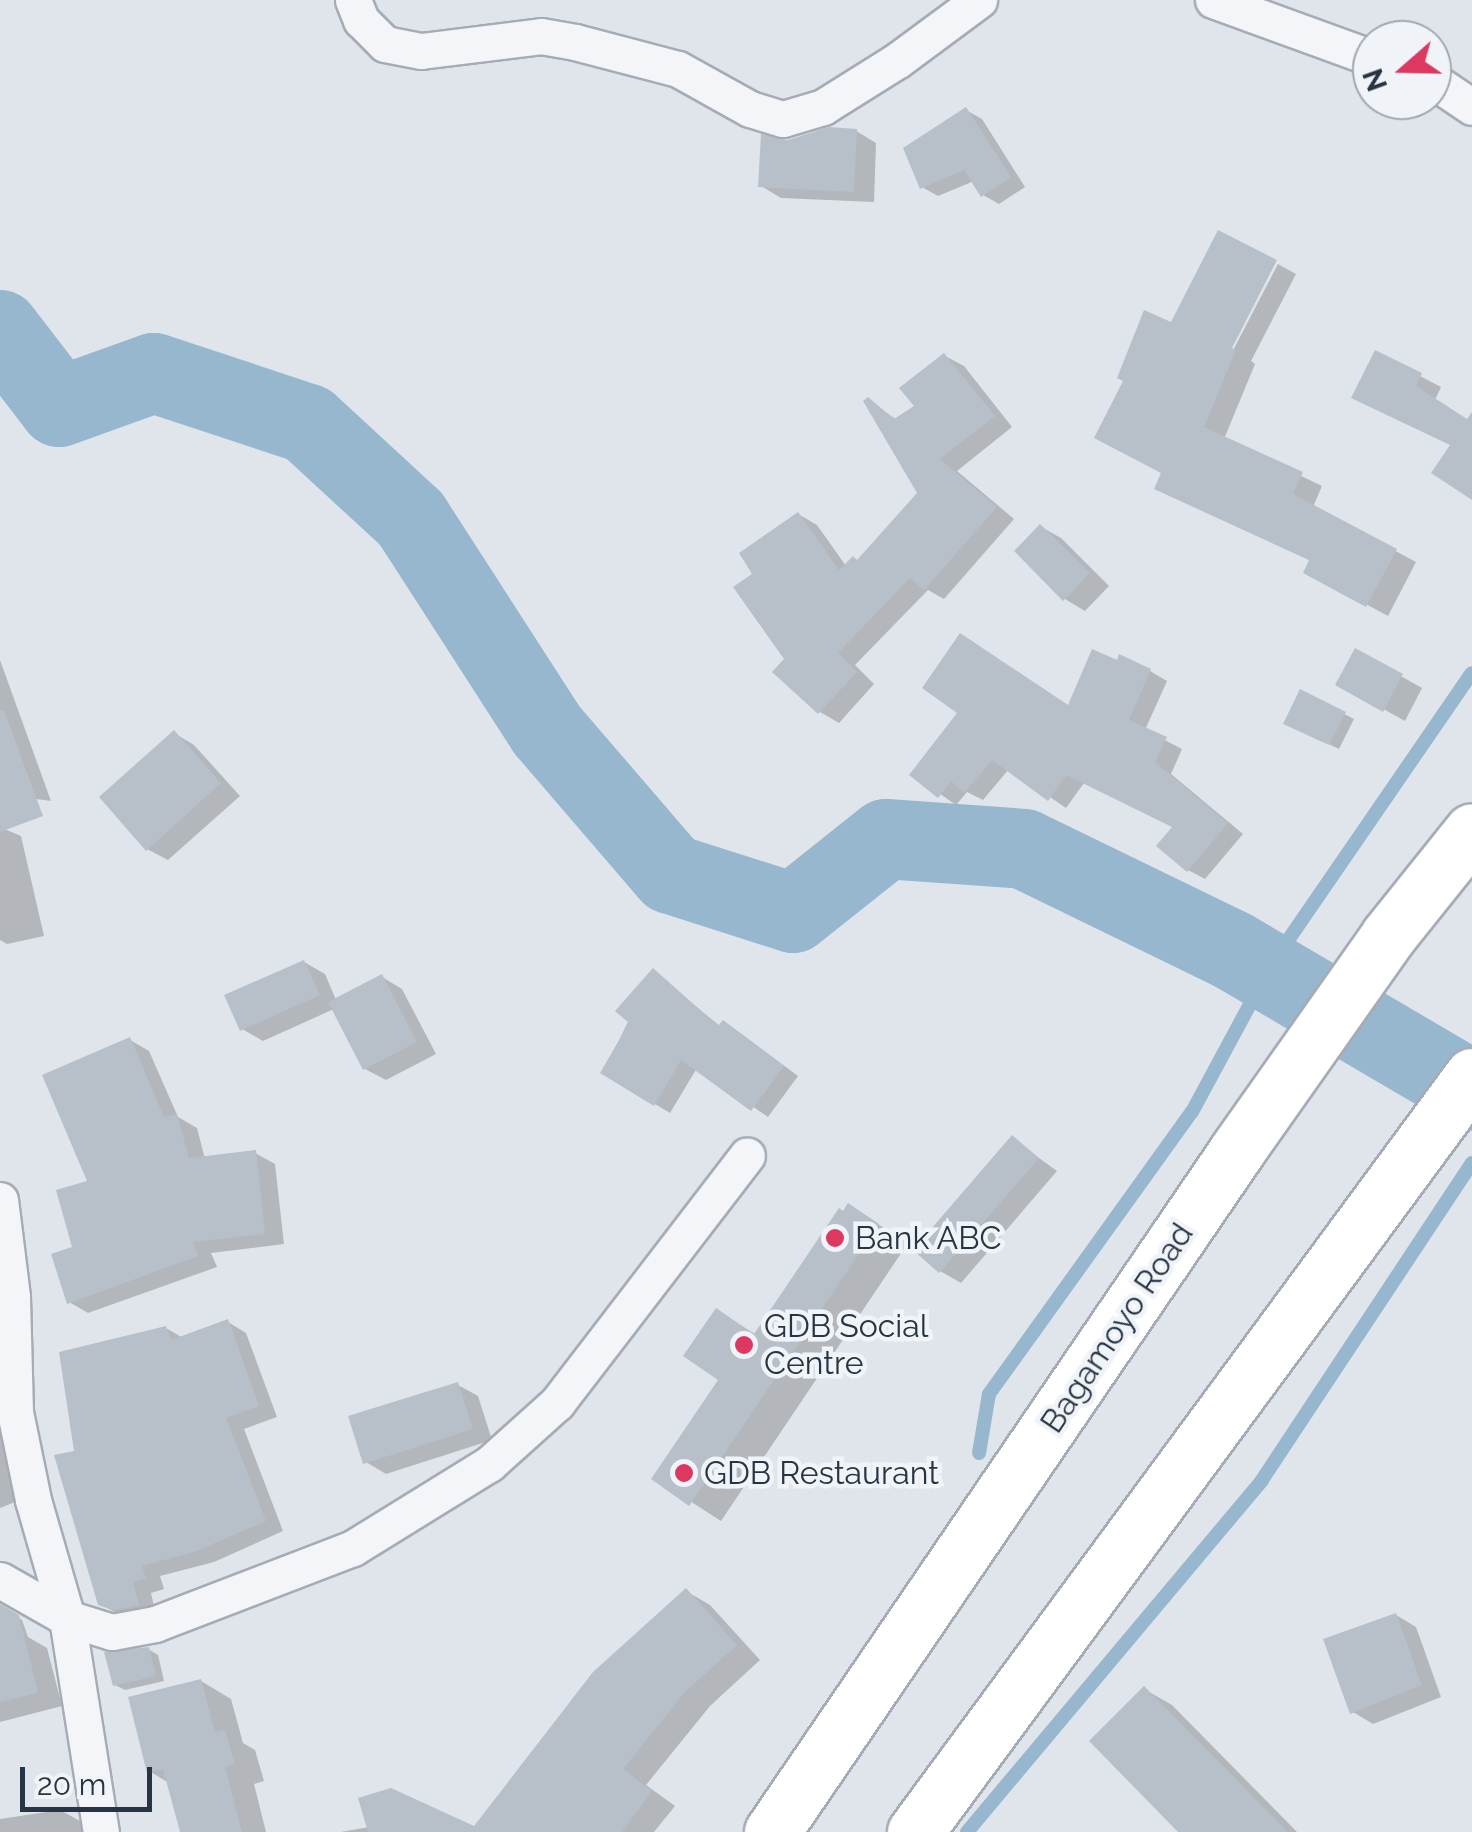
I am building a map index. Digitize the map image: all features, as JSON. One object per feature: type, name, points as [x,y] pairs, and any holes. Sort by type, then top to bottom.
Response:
[{"type":"highway","name":"Bagamoyo Road","points":[[772,1832],[1238,1150],[1388,936],[1472,831]]},
{"type":"highway","points":[[916,1832],[1472,1076]]},
{"type":"street","points":[[353,0],[361,20],[385,44],[420,51],[541,36],[576,42],[678,69],[750,109],[783,118],[823,107],[898,60],[979,0]]},
{"type":"street","points":[[1214,0],[1352,51]]},
{"type":"street","points":[[0,1580],[67,1618],[112,1632],[155,1624],[353,1548],[489,1464],[557,1403],[746,1156]]},
{"type":"street","points":[[0,1200],[12,1297],[15,1412],[33,1500],[67,1618],[101,1832]]},
{"type":"building","points":[[966,107],[1011,177],[981,197],[964,170],[920,189],[903,148]]},
{"type":"building","points":[[829,127],[857,129],[854,192],[758,187],[761,134],[788,140]]},
{"type":"building","points":[[1218,230],[1277,260],[1232,348],[1236,350],[1204,427],[1303,472],[1293,494],[1397,549],[1366,607],[1303,573],[1309,560],[1154,489],[1161,473],[1094,438],[1123,381],[1117,378],[1144,310],[1171,322]]},
{"type":"building","points":[[1375,350],[1422,373],[1416,386],[1467,419],[1472,412],[1472,500],[1431,473],[1450,445],[1351,398]]},
{"type":"building","points":[[944,353],[995,416],[940,459],[997,507],[924,590],[910,578],[838,653],[857,672],[818,714],[772,672],[784,659],[733,587],[752,574],[739,553],[798,512],[839,570],[853,556],[857,560],[917,493],[863,401],[868,397],[894,419],[914,406],[899,388]]},
{"type":"building","points":[[1040,524],[1090,573],[1063,601],[1014,551]]},
{"type":"building","points":[[960,633],[1068,705],[1092,649],[1117,660],[1119,654],[1151,669],[1129,720],[1167,737],[1155,762],[1228,823],[1187,872],[1156,846],[1172,827],[1066,775],[1048,801],[992,760],[964,793],[951,781],[938,798],[909,775],[957,713],[922,688]]},
{"type":"building","points":[[1355,648],[1403,674],[1383,712],[1335,685]]},
{"type":"building","points":[[1300,689],[1346,712],[1329,745],[1283,724]]},
{"type":"building","points":[[4,710],[43,816],[0,832],[0,711]]},
{"type":"building","points":[[174,730],[221,783],[146,851],[99,797]]},
{"type":"building","points":[[304,960],[320,995],[240,1031],[224,995]]},
{"type":"building","points":[[653,968],[718,1026],[723,1020],[784,1066],[751,1111],[681,1060],[654,1106],[600,1073],[629,1023],[615,1011]]},
{"type":"building","points":[[382,974],[417,1042],[363,1070],[328,1002]]},
{"type":"building","points":[[130,1037],[164,1117],[177,1114],[189,1158],[256,1150],[265,1234],[193,1242],[198,1256],[67,1304],[51,1254],[72,1247],[56,1190],[87,1181],[42,1075]]},
{"type":"building","points":[[1012,1135],[1039,1158],[939,1273],[913,1250]]},
{"type":"building","name":"GDB Social Centre","points":[[848,1203],[879,1224],[689,1506],[651,1479],[718,1380],[683,1356],[716,1308],[754,1334],[839,1208],[843,1211]]},
{"type":"building","points":[[228,1319],[259,1406],[226,1418],[266,1521],[194,1552],[142,1566],[146,1578],[133,1582],[139,1605],[113,1610],[98,1605],[54,1455],[74,1451],[59,1352],[166,1326],[171,1340]]},
{"type":"building","points":[[458,1382],[473,1429],[363,1464],[348,1416]]},
{"type":"building","points":[[686,1588],[737,1645],[685,1692],[623,1769],[652,1791],[622,1832],[368,1832],[358,1798],[391,1788],[474,1826],[593,1672]]},
{"type":"building","points":[[0,1604],[19,1615],[38,1693],[0,1702]]},
{"type":"building","points":[[1396,1613],[1422,1685],[1350,1714],[1323,1639]]},
{"type":"building","points":[[149,1647],[156,1676],[113,1686],[104,1652]]},
{"type":"building","points":[[201,1679],[215,1732],[225,1730],[235,1764],[225,1767],[242,1832],[180,1832],[163,1769],[147,1773],[128,1697]]},
{"type":"building","points":[[1144,1686],[1288,1832],[1178,1832],[1089,1741]]},
{"type":"waterway","points":[[0,330],[59,407],[154,373],[308,424],[411,519],[547,730],[671,874],[793,913],[886,839],[1024,849],[1232,950],[1472,1091]]},
{"type":"waterway","points":[[979,1453],[989,1394],[1192,1112],[1271,965],[1472,673]]},
{"type":"waterway","points":[[967,1832],[1262,1480],[1472,1163]]},
{"type":"place","name":"Bank ABC","points":[[835,1238]]},
{"type":"place","name":"GDB Social Centre","points":[[744,1345]]},
{"type":"place","name":"GDB Restaurant","points":[[684,1473]]}]
